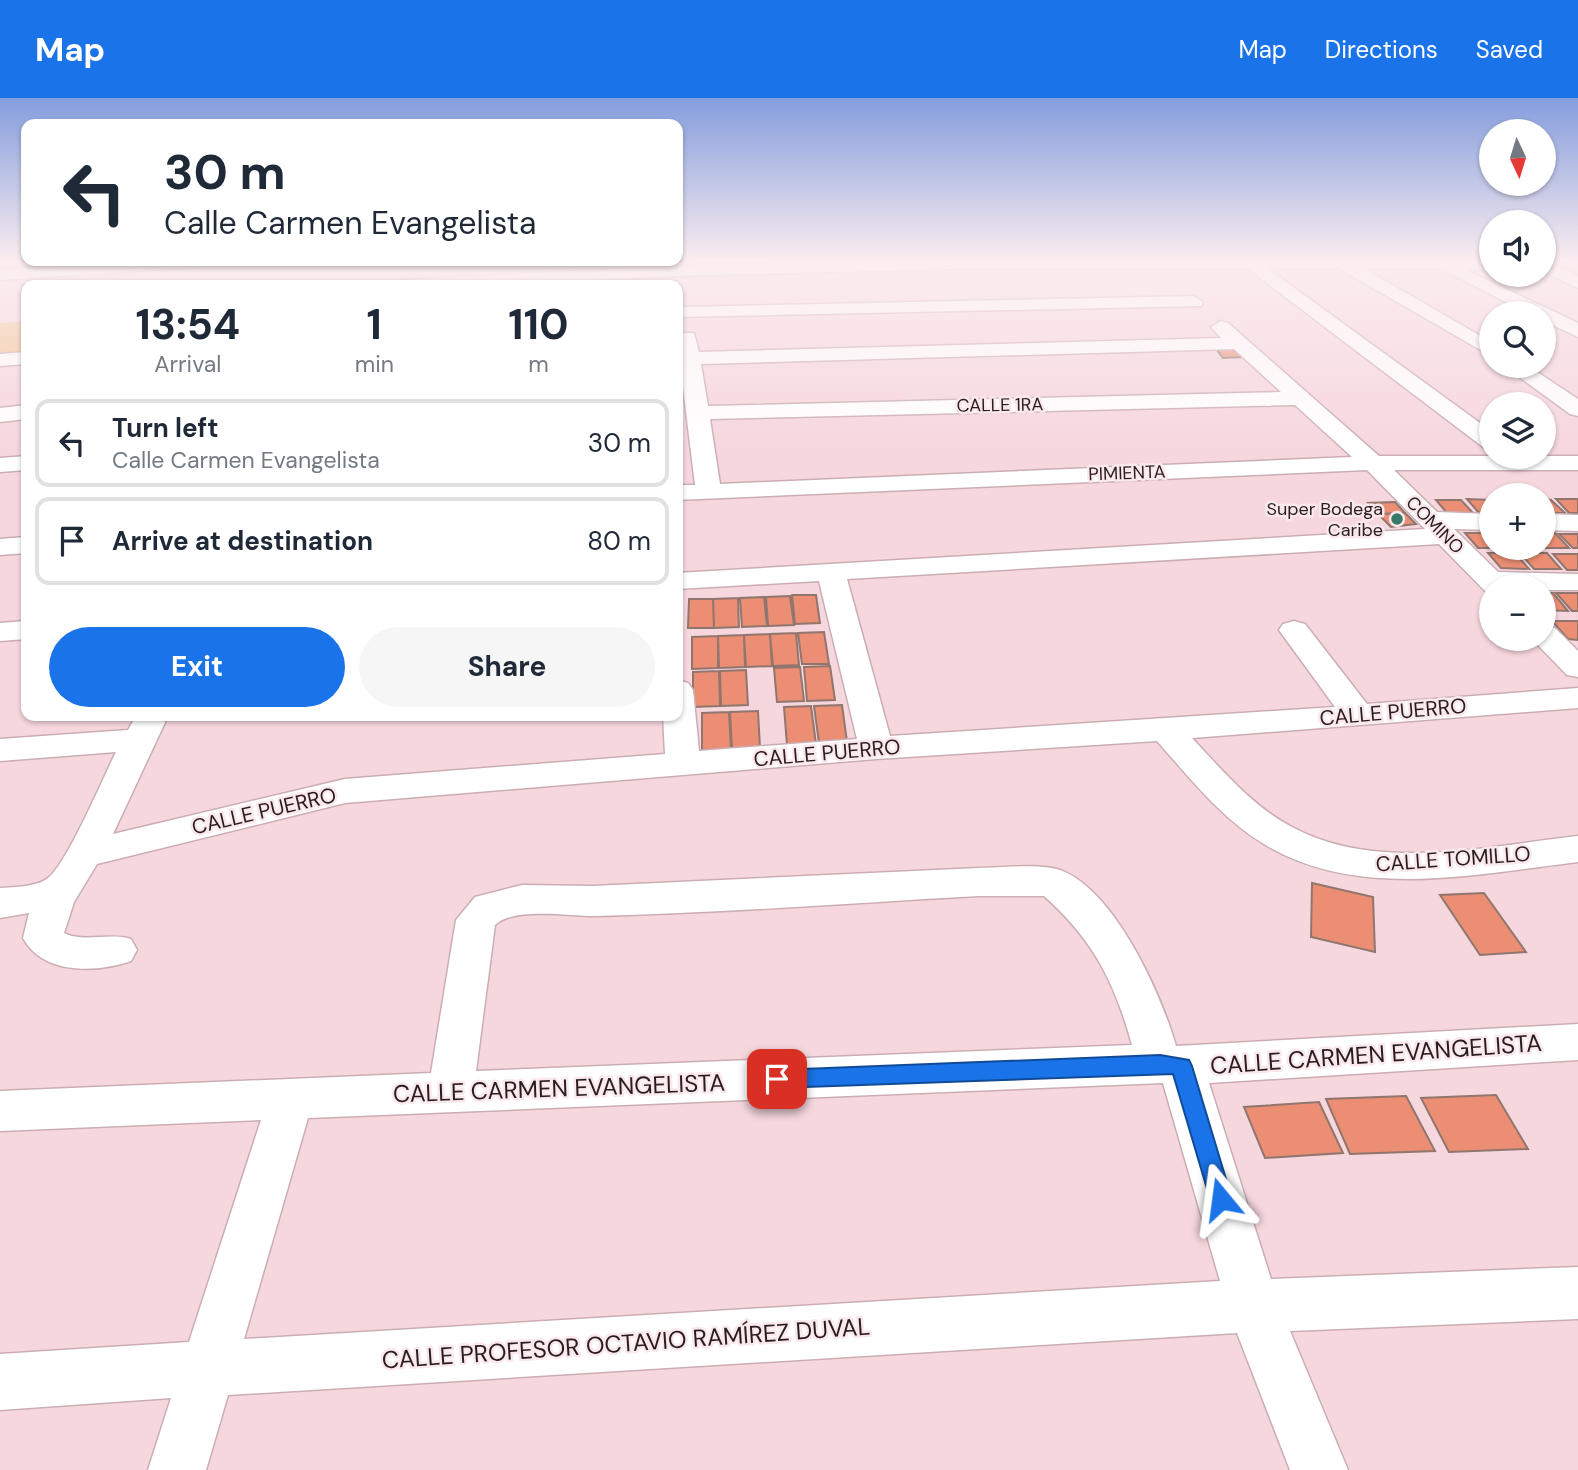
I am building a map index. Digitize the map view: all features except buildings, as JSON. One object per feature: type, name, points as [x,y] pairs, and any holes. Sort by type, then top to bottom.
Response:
[{"type":"street","points":[[685,323],[708,489]]},
{"type":"street","name":"COMINO","points":[[1217,323],[1373,463],[1484,574]]},
{"type":"street","points":[[1330,323],[1479,433]]},
{"type":"street","points":[[1443,323],[1479,344]]},
{"type":"street","points":[[1561,323],[1578,331]]},
{"type":"street","points":[[690,358],[1239,343]]},
{"type":"street","points":[[0,360],[21,358]]},
{"type":"street","points":[[1532,378],[1578,408]]},
{"type":"street","name":"CALLE 1RA","points":[[698,413],[1302,398]]},
{"type":"street","points":[[0,415],[21,413]]},
{"type":"street","name":"PIMIENTA","points":[[683,492],[708,489],[1479,461]]},
{"type":"street","name":"PIMIENTA","points":[[1556,462],[1578,463]]},
{"type":"street","points":[[0,465],[21,463]]},
{"type":"street","points":[[683,582],[1479,523]]},
{"type":"street","points":[[1556,523],[1578,523]]},
{"type":"street","points":[[0,547],[21,545]]},
{"type":"street","points":[[831,572],[876,748]]},
{"type":"street","points":[[1556,582],[1578,582]]},
{"type":"street","points":[[0,632],[21,630]]},
{"type":"street","points":[[1294,630],[1358,715]]},
{"type":"street","name":"CALLE PUERRO","points":[[84,854],[345,792],[876,748],[1165,730],[1578,698]]},
{"type":"street","points":[[679,721],[683,765]]},
{"type":"street","points":[[0,750],[146,728]]},
{"type":"street","points":[[117,950],[66,951],[50,946],[43,938],[45,923],[58,891],[84,854],[146,728]]},
{"type":"street","name":"CALLE TOMILLO","points":[[1165,730],[1244,810],[1280,837],[1329,856],[1365,864],[1409,865],[1578,849]]},
{"type":"street","points":[[450,1093],[476,920],[489,907],[522,900],[593,901],[979,881],[1053,882],[1087,911],[1128,972],[1170,1065],[1253,1306],[1319,1470]]},
{"type":"street","points":[[0,904],[58,891]]},
{"type":"street","name":"CALLE CARMEN EVANGELISTA","points":[[0,1111],[1170,1065],[1578,1042]]},
{"type":"street","points":[[177,1470],[291,1099]]},
{"type":"street","name":"CALLE PROFESOR OCTAVIO RAMÍREZ DUVAL","points":[[0,1382],[208,1371],[709,1336],[1253,1306],[1578,1293]]},
{"type":"shaded area","points":[[0,323],[21,323],[21,354],[0,356]]},
{"type":"place","name":"Super Bodega Caribe","points":[[1397,519]]},
{"type":"route","points":[[777,1079],[1160,1063],[1181,1066],[1221,1199]]}]
